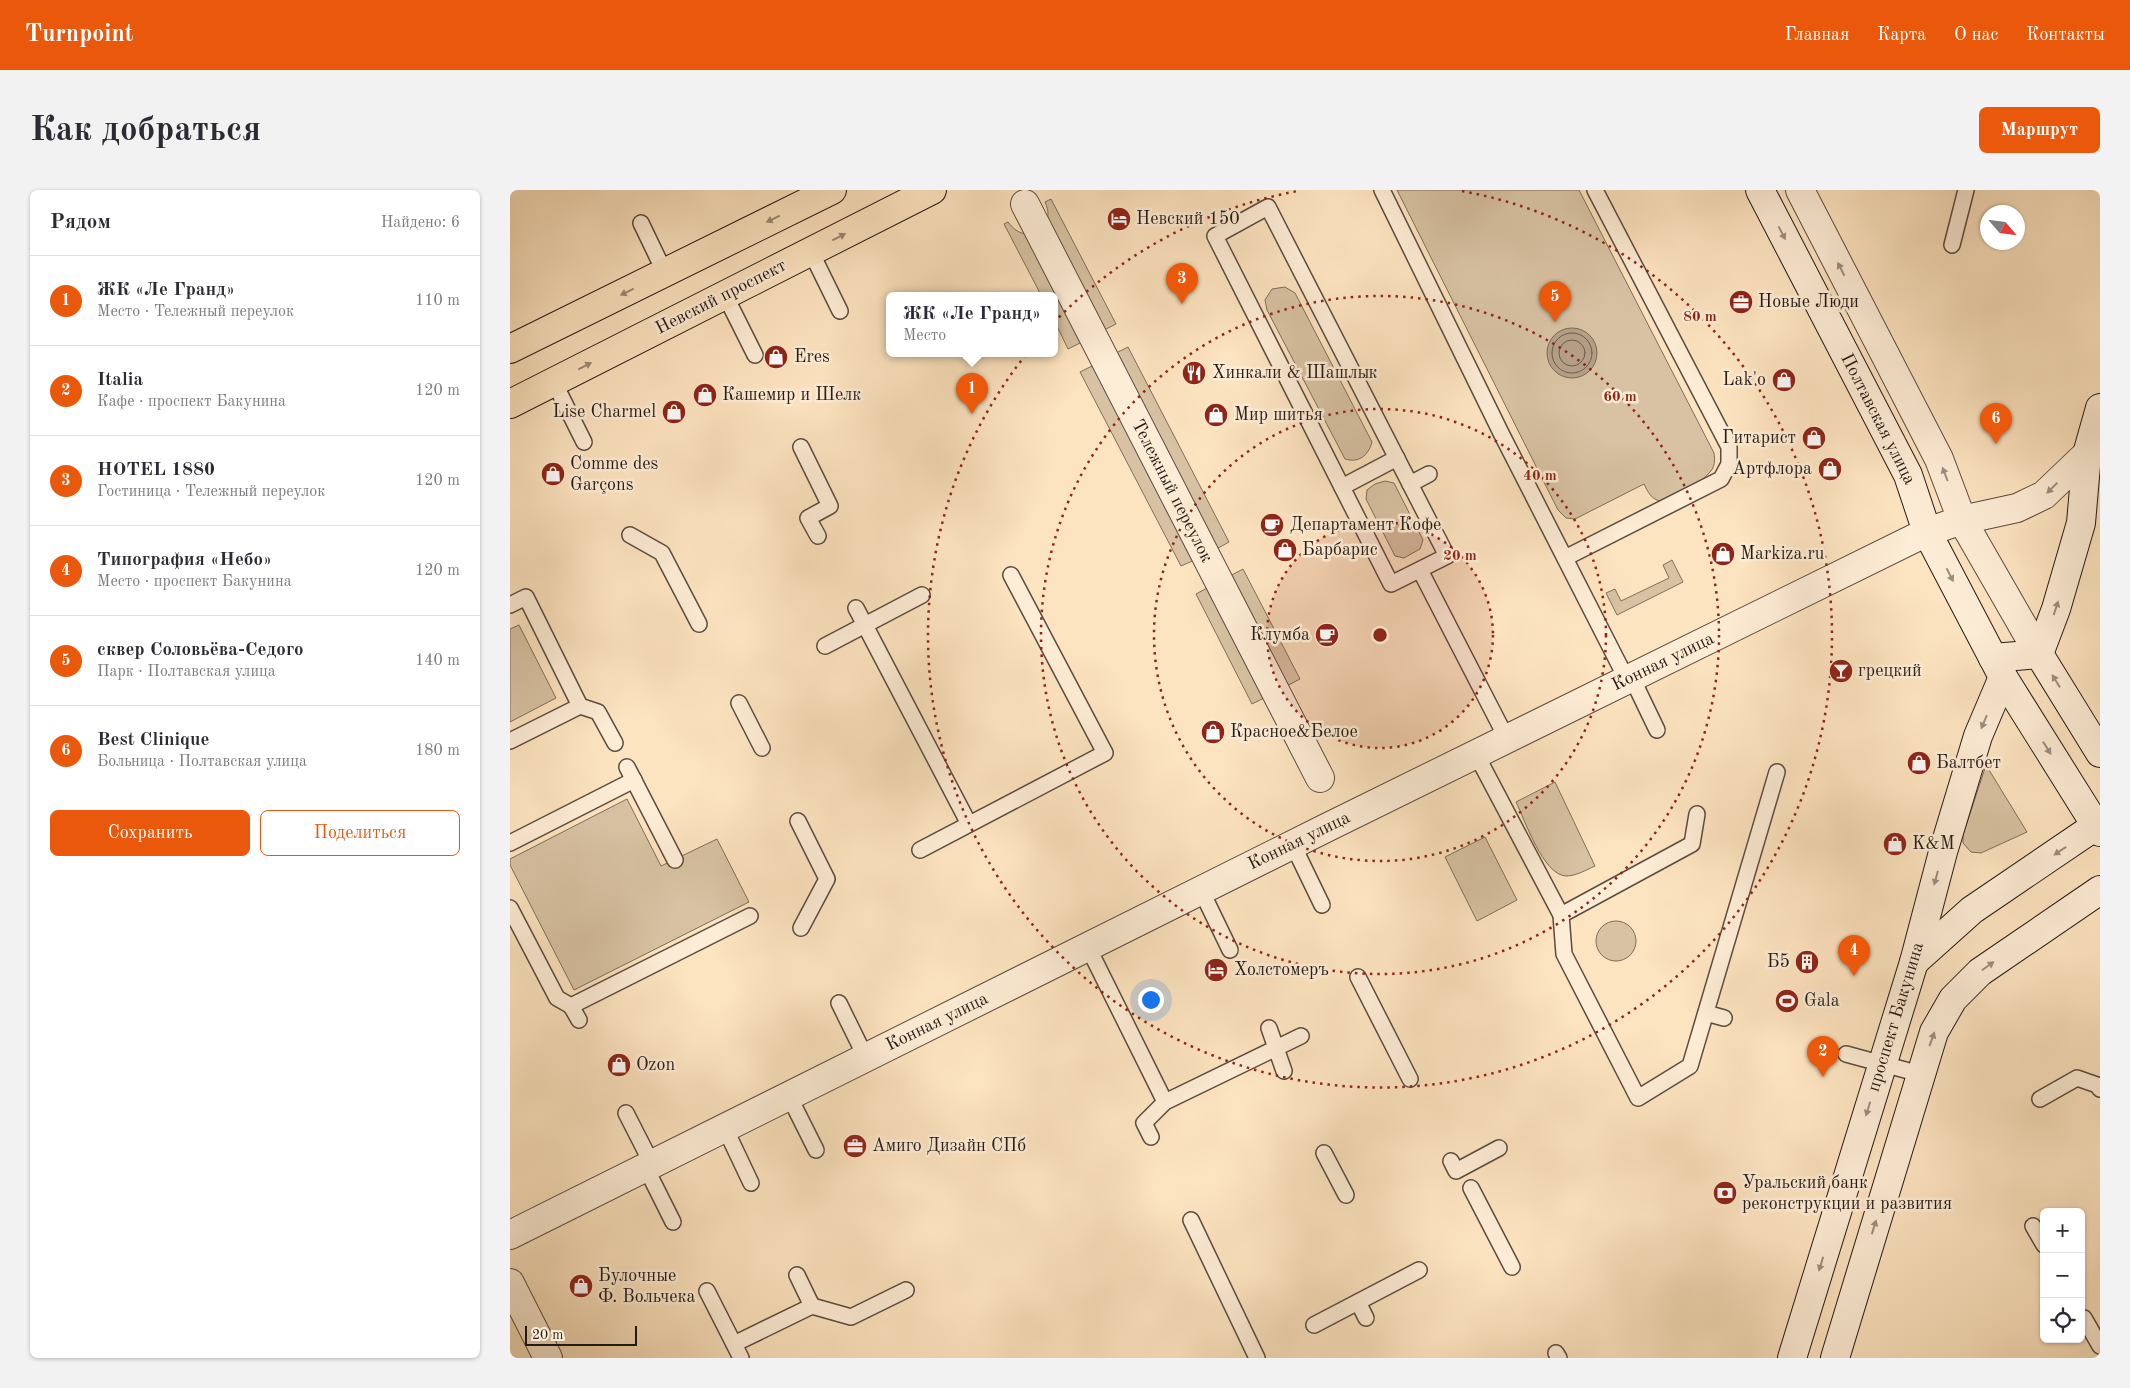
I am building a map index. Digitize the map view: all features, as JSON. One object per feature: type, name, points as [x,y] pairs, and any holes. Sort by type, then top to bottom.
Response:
[{"type":"main road","points":[[510,349],[665,273],[804,196],[832,190]]},
{"type":"main road","name":"Невский проспект","points":[[510,404],[932,190]]},
{"type":"street","name":"Полтавская улица","points":[[1760,190],[1908,475],[1927,532],[1998,668],[2099,827]]},
{"type":"street","name":"Полтавская улица","points":[[1800,190],[1939,459],[1962,520],[2039,654],[2100,753]]},
{"type":"street","name":"Тележный переулок","points":[[1025,204],[1320,778]]},
{"type":"street","points":[[1998,668],[2039,654],[2056,609],[2080,523],[2087,454],[2100,408]]},
{"type":"street","name":"Конная улица","points":[[510,1235],[1201,890],[1927,532],[1962,520],[2016,508],[2044,495],[2087,454]]},
{"type":"street","name":"проспект Бакунина","points":[[1792,1358],[1881,1064],[1914,962],[1943,852],[1998,668]]},
{"type":"street","points":[[1914,962],[1972,910],[2099,827]]},
{"type":"street","points":[[1835,1358],[1934,1032],[1953,999],[1980,972],[2100,890]]},
{"type":"street","points":[[510,1283],[548,1358]]},
{"type":"lane","points":[[1382,190],[1496,439],[1565,558],[1657,730]]},
{"type":"lane","points":[[1565,558],[1721,479],[1729,464],[1728,448],[1595,190]]},
{"type":"lane","points":[[1952,245],[1966,190]]},
{"type":"lane","points":[[1268,207],[1397,458],[1447,556],[1391,584],[1215,236],[1268,207]]},
{"type":"lane","points":[[641,223],[665,273]]},
{"type":"lane","points":[[811,252],[840,311]]},
{"type":"lane","points":[[725,295],[755,354]]},
{"type":"lane","points":[[554,382],[584,442]]},
{"type":"lane","points":[[802,447],[830,506],[808,518],[818,536]]},
{"type":"lane","points":[[1342,488],[1397,458]]},
{"type":"lane","points":[[1410,484],[1429,474]]},
{"type":"lane","points":[[630,535],[662,552],[699,624]]},
{"type":"lane","points":[[1420,570],[1507,739]]},
{"type":"lane","points":[[920,850],[1105,753],[1012,575]]},
{"type":"lane","points":[[825,646],[922,595]]},
{"type":"lane","points":[[510,605],[526,597],[580,706]]},
{"type":"lane","points":[[856,608],[970,824]]},
{"type":"lane","points":[[740,703],[762,748]]},
{"type":"lane","points":[[510,741],[580,706],[598,712],[615,743]]},
{"type":"lane","points":[[1476,754],[1561,915],[1564,954],[1638,1098],[1690,1066],[1777,772]]},
{"type":"lane","points":[[510,843],[630,773],[675,860]]},
{"type":"lane","points":[[1561,915],[1692,844],[1697,814]]},
{"type":"lane","points":[[798,821],[827,879],[801,928]]},
{"type":"lane","points":[[1293,845],[1322,905]]},
{"type":"lane","points":[[1201,890],[1230,950]]},
{"type":"lane","points":[[510,908],[557,998],[571,1006],[579,1020]]},
{"type":"lane","points":[[571,1006],[750,916]]},
{"type":"lane","points":[[1088,947],[1165,1102]]},
{"type":"lane","points":[[1358,977],[1410,1080]]},
{"type":"lane","points":[[839,1003],[866,1058]]},
{"type":"lane","points":[[1706,1013],[1724,1018]]},
{"type":"lane","points":[[1269,1028],[1284,1071]]},
{"type":"lane","points":[[1151,1138],[1144,1123],[1165,1102],[1301,1036]]},
{"type":"lane","points":[[1846,1054],[1920,1074]]},
{"type":"lane","points":[[2040,1099],[2077,1078],[2097,1085],[2100,1089]]},
{"type":"lane","points":[[790,1096],[816,1150]]},
{"type":"lane","points":[[626,1113],[673,1222]]},
{"type":"lane","points":[[724,1128],[751,1182]]},
{"type":"lane","points":[[1451,1161],[1456,1171],[1499,1148]]},
{"type":"lane","points":[[1324,1153],[1346,1195]]},
{"type":"lane","points":[[1471,1188],[1512,1267]]},
{"type":"lane","points":[[1191,1220],[1257,1358]]},
{"type":"lane","points":[[2033,1226],[2040,1239]]},
{"type":"lane","points":[[1314,1325],[1419,1270]]},
{"type":"lane","points":[[797,1275],[812,1306]]},
{"type":"lane","points":[[734,1344],[812,1306],[851,1317],[906,1290]]},
{"type":"lane","points":[[707,1291],[741,1358]]},
{"type":"lane","points":[[1358,1302],[1366,1318]]},
{"type":"lane","points":[[2085,1320],[2100,1346]]},
{"type":"shaded area","points":[[1397,190],[1579,190],[1714,453],[1713,468],[1710,472],[1694,485],[1660,501],[1652,497],[1644,484],[1575,519],[1566,518],[1558,510]]},
{"type":"shaded area","points":[[1051,199],[1116,324],[1100,332],[1045,226],[1048,214],[1045,202]]},
{"type":"shaded area","points":[[1008,222],[1017,231],[1029,235],[1084,341],[1068,349],[1058,328],[1058,292],[1039,292],[1004,224]]},
{"type":"shaded area","points":[[1285,287],[1295,293],[1372,442],[1365,455],[1359,459],[1345,459],[1267,310],[1265,300],[1272,289]]},
{"type":"shaded area","points":[[1128,347],[1229,542],[1213,551],[1112,355]]},
{"type":"shaded area","points":[[1096,364],[1197,559],[1181,566],[1080,372]]},
{"type":"shaded area","points":[[1385,481],[1394,483],[1423,540],[1420,549],[1404,558],[1395,556],[1366,499],[1367,490],[1375,484]]},
{"type":"shaded area","points":[[1672,560],[1683,582],[1617,615],[1606,593],[1615,589],[1621,601],[1669,578],[1663,565]]},
{"type":"shaded area","points":[[1243,569],[1300,679],[1285,687],[1228,577]]},
{"type":"shaded area","points":[[1211,586],[1268,696],[1252,704],[1196,594]]},
{"type":"shaded area","points":[[519,625],[556,698],[510,722],[510,629]]},
{"type":"shaded area","points":[[1986,765],[2027,832],[1981,853],[1971,852],[1963,843],[1963,835]]},
{"type":"shaded area","points":[[1555,782],[1595,866],[1570,876],[1558,873],[1542,857],[1516,802]]},
{"type":"shaded area","points":[[627,799],[661,866],[717,839],[749,902],[574,990],[510,865],[510,859]]},
{"type":"shaded area","points":[[1485,837],[1517,900],[1477,921],[1445,857]]},
{"type":"shaded area","points":[[1620,921],[1627,924],[1633,930],[1636,941],[1635,949],[1627,958],[1620,961],[1612,961],[1605,958],[1597,949],[1596,937],[1599,930],[1608,922]]},
{"type":"water","points":[[1572,328],[1581,330],[1592,339],[1597,353],[1595,362],[1586,373],[1572,378],[1563,376],[1552,367],[1547,353],[1549,344],[1558,333]]},
{"type":"place","name":"Невский 150","points":[[1119,219]]},
{"type":"place","name":"Новые Люди","points":[[1741,302]]},
{"type":"place","name":"HOTEL 1880","points":[[1182,304]]},
{"type":"place","name":"сквер Соловьёва-Седого","points":[[1555,322]]},
{"type":"place","name":"Eres","points":[[776,357]]},
{"type":"place","name":"Хинкали & Шашлык","points":[[1194,373]]},
{"type":"place","name":"Lak'o","points":[[1784,380]]},
{"type":"place","name":"Кашемир и Шелк","points":[[705,395]]},
{"type":"place","name":"Lise Charmel","points":[[674,412]]},
{"type":"place","name":"ЖК «Ле Гранд»","points":[[972,414]]},
{"type":"place","name":"Мир шитья","points":[[1216,415]]},
{"type":"place","name":"Гитарист","points":[[1814,438]]},
{"type":"place","name":"Best Clinique","points":[[1996,444]]},
{"type":"place","name":"Артфлора","points":[[1830,469]]},
{"type":"place","name":"Comme des Garçons","points":[[553,474]]},
{"type":"place","name":"Департамент Кофе","points":[[1272,525]]},
{"type":"place","name":"Барбарис","points":[[1285,550]]},
{"type":"place","name":"Markiza.ru","points":[[1723,554]]},
{"type":"place","name":"Клумба","points":[[1327,635]]},
{"type":"place","name":"грецкий","points":[[1841,671]]},
{"type":"place","name":"Красное&Белое","points":[[1213,732]]},
{"type":"place","name":"Балтбет","points":[[1919,763]]},
{"type":"place","name":"K&M","points":[[1895,844]]},
{"type":"place","name":"Б5","points":[[1807,962]]},
{"type":"place","name":"Холстомеръ","points":[[1216,970]]},
{"type":"place","name":"Типография «Небо»","points":[[1854,976]]},
{"type":"place","name":"Gala","points":[[1787,1001]]},
{"type":"place","name":"Ozon","points":[[619,1065]]},
{"type":"place","name":"Italia","points":[[1823,1077]]},
{"type":"place","name":"Амиго Дизайн СПб","points":[[855,1146]]},
{"type":"place","name":"Уральский банк реконструкции и развития","points":[[1725,1193]]},
{"type":"place","name":"Булочные Ф. Вольчека","points":[[581,1286]]}]
